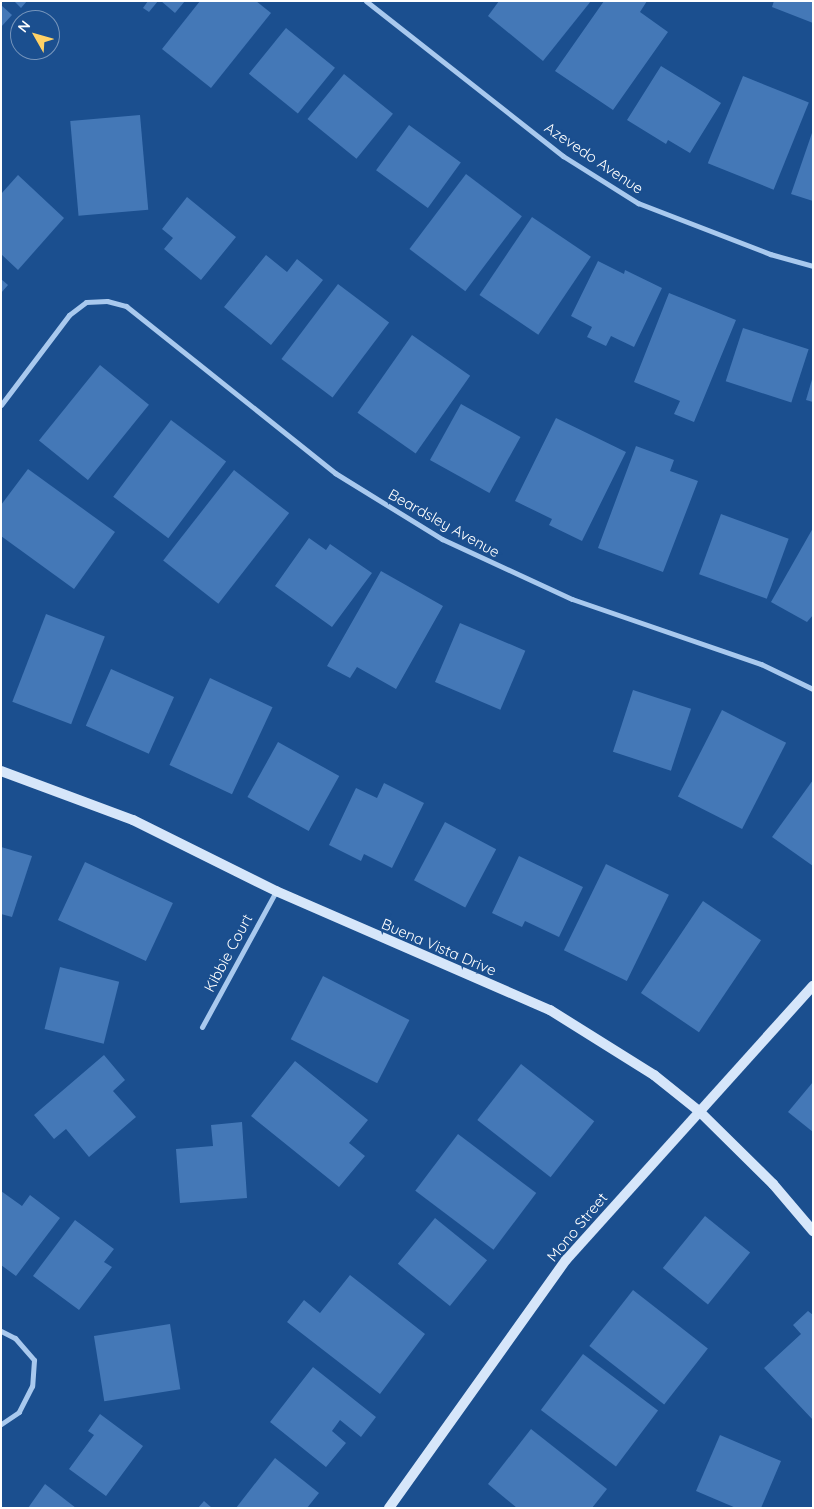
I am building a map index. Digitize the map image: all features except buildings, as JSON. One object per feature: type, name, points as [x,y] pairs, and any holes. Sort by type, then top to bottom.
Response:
[{"type":"street","name":"Azevedo Avenue","points":[[366,1],[564,156],[638,203],[770,254],[813,266]]},
{"type":"street","name":"Beardsley Avenue","points":[[1,405],[69,315],[86,302],[107,301],[126,306],[335,472],[442,539],[572,599],[761,664],[813,689]]},
{"type":"street","name":"Buena Vista Drive","points":[[1,771],[133,820],[276,892],[550,1010],[654,1074],[700,1112],[773,1184],[813,1231]]},
{"type":"street","name":"Kibbie Court","points":[[202,1027],[276,892]]},
{"type":"street","name":"Mono Street","points":[[390,1508],[566,1260],[670,1142],[700,1112],[813,986]]},
{"type":"street","points":[[1,1331],[15,1338],[34,1360],[32,1386],[19,1412],[1,1424]]}]
